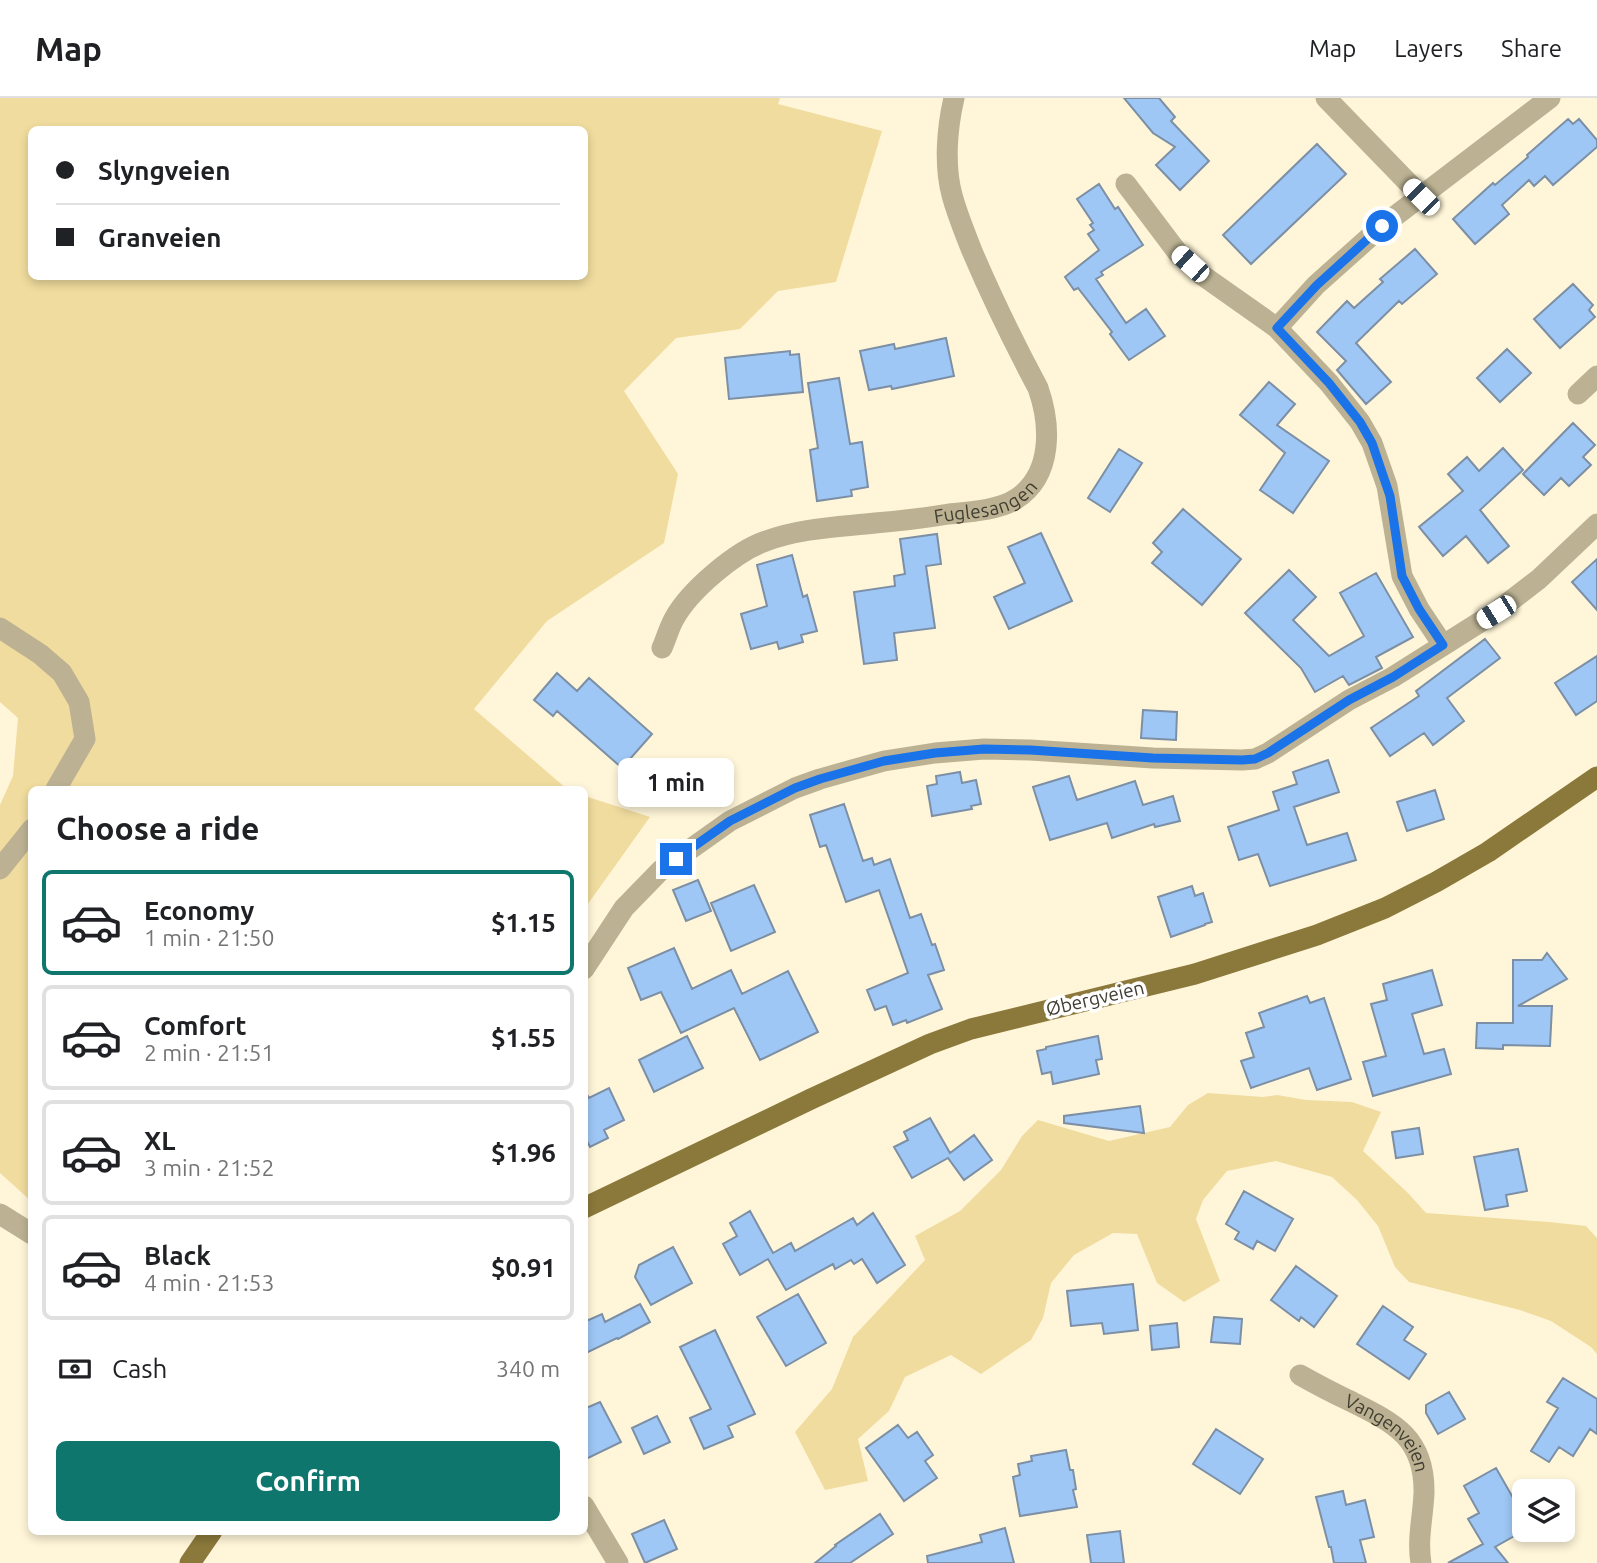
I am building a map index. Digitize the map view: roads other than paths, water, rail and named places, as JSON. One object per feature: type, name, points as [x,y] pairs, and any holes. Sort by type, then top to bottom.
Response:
[{"type":"main road","name":"Øbergveien","points":[[588,1206],[930,1044],[971,1029],[1195,974],[1317,935],[1385,908],[1488,852],[1597,777]]},
{"type":"main road","points":[[190,1563],[209,1535]]},
{"type":"street","name":"Fuglesangen","points":[[662,648],[674,618],[692,593],[741,553],[764,541],[809,530],[993,508],[1014,500],[1028,489],[1037,475],[1043,461],[1048,432],[1042,401],[990,294],[951,193],[948,163],[954,98]]},
{"type":"street","points":[[1326,98],[1421,197]]},
{"type":"street","points":[[1277,328],[1350,254],[1550,98]]},
{"type":"street","points":[[1126,184],[1178,253],[1202,275],[1277,328],[1337,392],[1360,422],[1372,443],[1390,496],[1402,576],[1419,609],[1443,645]]},
{"type":"street","points":[[1578,394],[1597,376]]},
{"type":"street","points":[[588,963],[624,908],[661,870],[730,821],[795,788],[820,779],[884,761],[984,749],[1153,758],[1255,759],[1496,612],[1539,579],[1597,524]]},
{"type":"street","points":[[0,628],[40,654],[62,673],[79,702],[85,738],[58,786]]},
{"type":"street","points":[[0,869],[28,834]]},
{"type":"street","points":[[0,1214],[28,1232]]},
{"type":"street","name":"Vangenveien","points":[[1300,1375],[1381,1416],[1409,1440],[1420,1460],[1424,1492],[1419,1552],[1421,1563]]},
{"type":"street","points":[[588,1513],[618,1563]]}]
